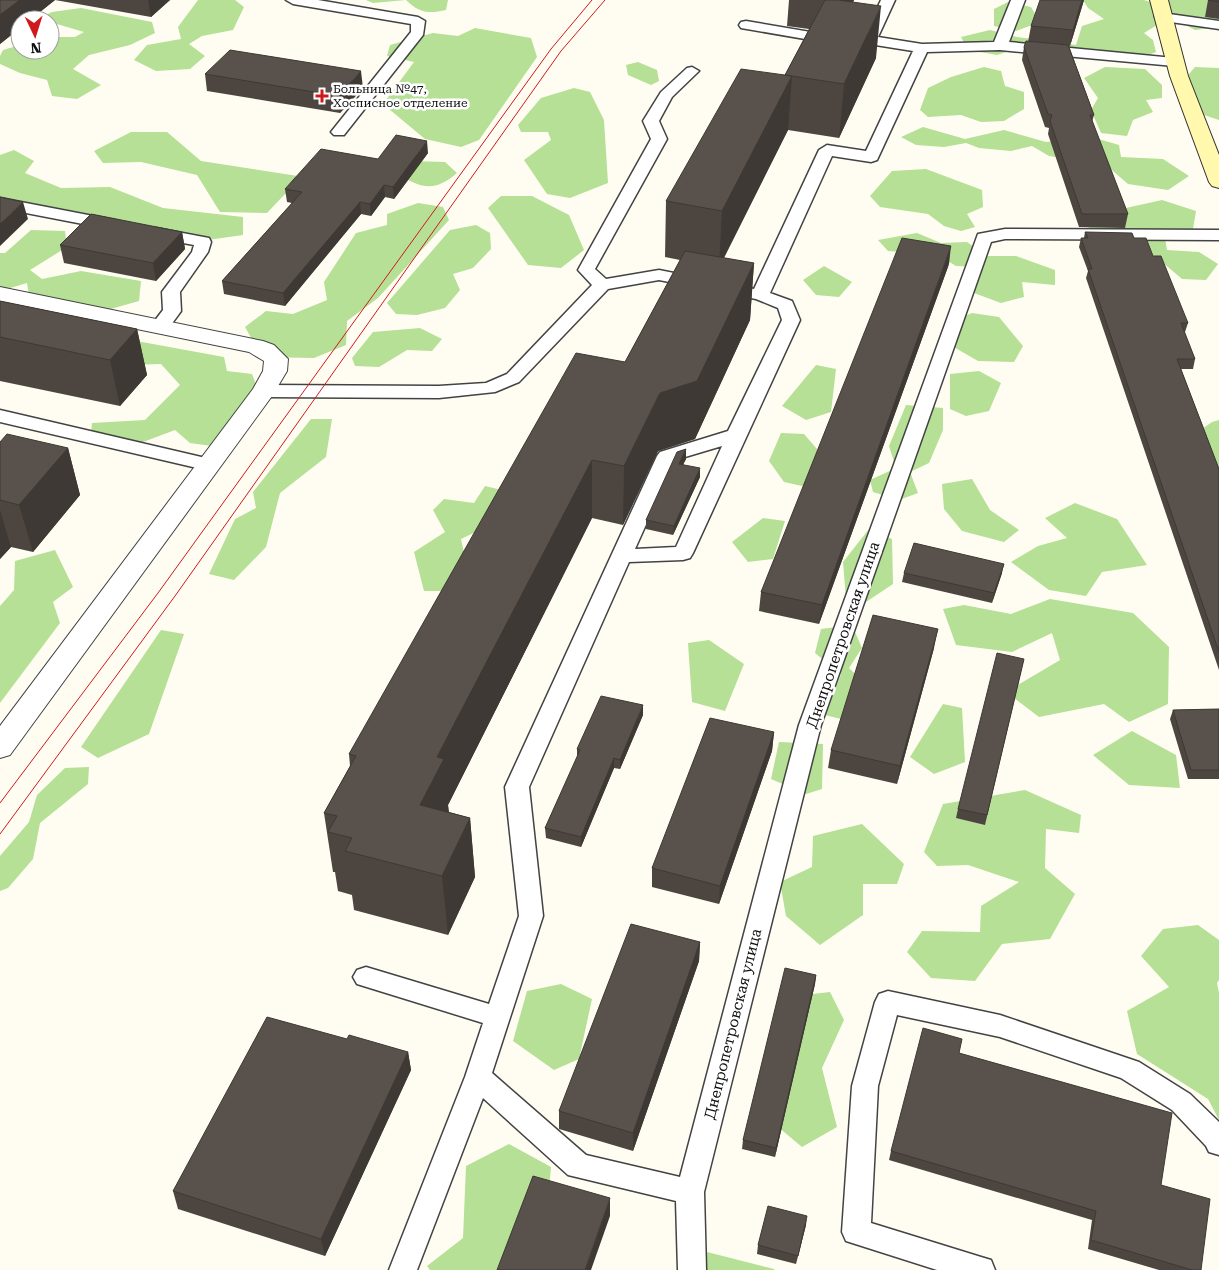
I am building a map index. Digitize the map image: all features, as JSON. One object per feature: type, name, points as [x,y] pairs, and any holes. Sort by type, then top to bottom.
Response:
[{"type":"street","points":[[1161,8],[1174,62],[1219,182]]},
{"type":"street","points":[[0,294],[266,350],[276,359],[276,371],[264,391],[0,747]]},
{"type":"lane","points":[[293,0],[418,21],[418,32],[339,132]]},
{"type":"lane","points":[[856,40],[888,0]]},
{"type":"lane","points":[[1000,46],[1018,0]]},
{"type":"lane","points":[[1161,8],[1219,25]]},
{"type":"lane","points":[[746,25],[922,48],[1000,46],[1174,62]]},
{"type":"lane","points":[[760,295],[827,150],[871,157],[922,48]]},
{"type":"lane","points":[[602,286],[586,270],[659,139],[651,121],[666,95],[692,71]]},
{"type":"lane","points":[[0,204],[203,242],[200,252],[171,292],[172,311],[159,327]]},
{"type":"lane","name":"Днепропетровская улица","points":[[692,1270],[690,1192],[810,725],[984,238],[1005,234],[1062,236],[1219,235]]},
{"type":"lane","points":[[264,391],[438,392],[490,388],[514,378],[602,286],[659,275],[760,295],[786,305],[791,320],[736,435],[683,553],[622,556]]},
{"type":"lane","points":[[0,416],[210,464]]},
{"type":"lane","points":[[6,439],[24,421]]},
{"type":"lane","points":[[403,1270],[478,1078],[531,916],[516,787],[667,456],[736,435]]},
{"type":"lane","points":[[366,977],[498,1017]]},
{"type":"lane","points":[[981,1270],[943,1265],[856,1232],[865,1086],[888,1002],[1000,1026],[1130,1070],[1181,1102],[1216,1137],[1219,1143]]},
{"type":"lane","points":[[478,1078],[578,1166],[690,1192]]},
{"type":"green space","points":[[198,0],[235,0],[244,7],[233,30],[202,36],[189,44],[205,56],[190,69],[156,71],[134,60],[147,45],[181,39],[178,27]]},
{"type":"green space","points":[[366,0],[406,0],[373,3]]},
{"type":"green space","points":[[406,0],[448,0],[446,10],[429,12],[415,8]]},
{"type":"green space","points":[[1083,0],[1144,0],[1153,3],[1157,25],[1144,33],[1153,40],[1156,52],[1134,61],[1100,57],[1080,58],[1055,48],[1029,45],[997,55],[968,50],[961,37],[990,30],[1017,37],[1076,45],[1082,26],[1104,19],[1088,8]]},
{"type":"green space","points":[[1165,0],[1216,0],[1219,2],[1219,27],[1195,30],[1165,14]]},
{"type":"green space","points":[[1008,2],[1031,7],[1040,22],[1016,31],[994,26],[994,9]]},
{"type":"green space","points":[[81,8],[152,22],[155,33],[130,45],[89,55],[73,69],[101,85],[77,99],[52,96],[47,80],[20,73],[0,64],[0,56],[3,50],[10,48],[10,60],[60,60],[60,37],[75,37],[84,32],[60,25],[60,11]]},
{"type":"green space","points":[[475,28],[531,38],[537,57],[479,140],[461,147],[425,139],[383,104],[414,62],[387,56],[390,45],[433,33],[458,36]]},
{"type":"green space","points":[[638,62],[657,70],[659,81],[651,85],[628,75],[626,65]]},
{"type":"green space","points":[[984,67],[1001,71],[1005,86],[1024,92],[1024,109],[1004,121],[981,122],[961,115],[928,117],[920,110],[928,88],[951,77]]},
{"type":"green space","points":[[1105,67],[1145,69],[1162,85],[1162,98],[1146,100],[1153,112],[1133,120],[1127,136],[1101,133],[1091,110],[1098,98],[1084,78]]},
{"type":"green space","points":[[1195,67],[1219,68],[1219,120],[1201,114],[1196,96],[1184,80]]},
{"type":"green space","points":[[574,88],[590,92],[604,120],[608,183],[570,198],[547,194],[524,160],[551,140],[548,132],[521,132],[518,125],[541,98]]},
{"type":"green space","points":[[923,127],[965,139],[1004,130],[1046,142],[1092,137],[1119,145],[1121,157],[1163,159],[1189,176],[1168,190],[1128,184],[1106,165],[1049,156],[1032,146],[1011,151],[979,148],[966,143],[944,147],[916,145],[901,137]]},
{"type":"green space","points":[[131,132],[167,132],[201,161],[356,185],[355,196],[285,194],[267,213],[220,212],[197,175],[141,162],[103,163],[94,151]]},
{"type":"green space","points":[[14,150],[34,161],[25,173],[61,188],[110,187],[163,208],[243,217],[243,235],[186,243],[0,207],[0,155]]},
{"type":"green space","points":[[412,161],[445,162],[457,173],[435,186],[421,185],[398,174]]},
{"type":"green space","points":[[926,169],[982,190],[983,207],[967,214],[975,227],[961,231],[944,226],[928,214],[880,207],[870,196],[892,171]]},
{"type":"green space","points":[[501,196],[532,196],[569,215],[584,250],[561,268],[528,265],[488,208]]},
{"type":"green space","points":[[1162,200],[1196,211],[1193,229],[1164,232],[1167,250],[1199,252],[1218,264],[1206,280],[1182,279],[1155,256],[1113,231],[1088,229],[1090,223],[1125,222],[1126,208]]},
{"type":"green space","points":[[418,203],[443,207],[449,220],[378,298],[347,321],[346,345],[314,358],[262,357],[245,327],[266,311],[293,314],[327,300],[324,282],[356,233],[387,225],[387,214]]},
{"type":"green space","points":[[476,225],[490,233],[491,249],[473,268],[453,274],[460,290],[445,308],[417,315],[396,314],[387,303],[450,230]]},
{"type":"green space","points":[[31,230],[65,231],[67,247],[30,270],[42,279],[81,271],[141,281],[139,301],[100,312],[29,295],[27,283],[0,291],[0,253],[5,253]]},
{"type":"green space","points":[[917,233],[941,243],[967,242],[987,256],[1016,256],[1055,270],[1055,285],[1022,282],[1024,297],[1001,303],[974,293],[980,267],[956,266],[938,255],[888,251],[878,240]]},
{"type":"green space","points":[[824,266],[852,282],[839,297],[816,295],[803,280]]},
{"type":"green space","points":[[972,313],[999,317],[1023,346],[1014,362],[978,361],[952,346],[945,324]]},
{"type":"green space","points":[[420,328],[442,339],[432,351],[407,350],[379,367],[355,366],[352,358],[373,332]]},
{"type":"green space","points":[[131,340],[224,357],[227,371],[252,374],[258,390],[212,446],[190,443],[175,430],[143,442],[90,443],[92,423],[145,420],[180,385],[161,364],[130,365]]},
{"type":"green space","points":[[816,365],[836,369],[831,412],[806,420],[782,406]]},
{"type":"green space","points":[[979,371],[1001,383],[989,411],[966,416],[950,409],[950,374]]},
{"type":"green space","points":[[906,405],[943,408],[943,430],[929,463],[910,472],[918,493],[899,500],[873,492],[870,480],[896,468],[889,446]]},
{"type":"green space","points":[[311,419],[332,419],[326,457],[280,493],[266,547],[234,580],[209,574],[235,519],[256,508],[253,492]]},
{"type":"green space","points":[[1219,420],[1219,469],[1189,438],[1212,422]]},
{"type":"green space","points":[[781,433],[804,434],[817,449],[814,481],[802,486],[784,482],[769,461]]},
{"type":"green space","points":[[972,479],[990,510],[1019,530],[1004,542],[962,531],[944,509],[942,484]]},
{"type":"green space","points":[[485,486],[506,491],[486,527],[461,539],[466,562],[447,591],[424,591],[414,552],[445,532],[433,510],[444,499],[474,503]]},
{"type":"green space","points":[[1075,503],[1117,519],[1147,565],[1102,572],[1086,596],[1049,590],[1011,562],[1038,546],[1067,538],[1045,518]]},
{"type":"green space","points":[[763,518],[785,521],[773,559],[748,562],[732,542]]},
{"type":"green space","points":[[869,529],[892,539],[893,584],[863,604],[846,599],[843,562]]},
{"type":"green space","points":[[55,550],[73,587],[53,602],[60,623],[0,703],[0,606],[14,590],[15,561]]},
{"type":"green space","points":[[1050,599],[1133,613],[1169,647],[1168,704],[1129,722],[1104,704],[1039,717],[1006,692],[1060,660],[1052,633],[1012,652],[956,645],[943,609],[964,605],[1011,614]]},
{"type":"green space","points":[[852,625],[862,648],[849,668],[882,700],[873,727],[825,715],[841,674],[815,653],[821,629]]},
{"type":"green space","points":[[161,630],[184,634],[149,734],[98,758],[81,747]]},
{"type":"green space","points":[[709,640],[744,664],[725,711],[692,702],[688,643]]},
{"type":"green space","points":[[943,704],[962,708],[965,762],[934,774],[910,757]]},
{"type":"green space","points":[[1132,731],[1176,755],[1180,788],[1129,785],[1093,755]]},
{"type":"green space","points":[[779,742],[823,744],[822,789],[806,794],[771,779]]},
{"type":"green space","points":[[89,767],[88,784],[40,823],[33,859],[8,888],[0,891],[0,856],[29,822],[37,795],[65,768]]},
{"type":"green space","points":[[1025,790],[1081,815],[1079,833],[1046,829],[1045,868],[1075,894],[1050,939],[1002,944],[975,981],[931,978],[907,952],[922,931],[980,932],[981,906],[1019,882],[968,865],[937,866],[924,852],[943,804]]},
{"type":"green space","points":[[862,824],[904,864],[897,884],[863,884],[863,915],[820,945],[786,916],[780,882],[812,867],[813,836]]},
{"type":"green space","points":[[1198,925],[1219,940],[1219,980],[1217,983],[1219,993],[1219,1120],[1208,1099],[1137,1054],[1127,1011],[1169,987],[1141,956],[1163,929]]},
{"type":"green space","points":[[561,984],[592,999],[579,1059],[554,1070],[513,1041],[527,991]]},
{"type":"green space","points":[[830,992],[844,1020],[822,1068],[837,1127],[802,1147],[766,1117],[804,995]]},
{"type":"green space","points":[[509,1144],[551,1167],[547,1210],[521,1270],[430,1270],[427,1266],[463,1238],[466,1166]]},
{"type":"green space","points":[[707,1252],[774,1269],[775,1270],[704,1270]]},
{"type":"building","points":[[0,0],[20,0],[0,15]]},
{"type":"building","points":[[825,0],[881,6],[844,84],[785,75]]},
{"type":"building","points":[[1040,0],[1082,0],[1073,30],[1031,26]]},
{"type":"building","points":[[1026,41],[1068,45],[1094,115],[1090,115],[1128,214],[1082,214],[1050,121],[1052,115],[1048,114],[1024,47]]},
{"type":"building","points":[[230,50],[361,71],[338,96],[205,74]]},
{"type":"building","points":[[741,69],[792,76],[722,211],[666,201]]},
{"type":"building","points":[[396,135],[427,141],[393,187],[384,185],[370,204],[360,202],[283,293],[222,281],[302,192],[285,189],[321,149],[378,159]]},
{"type":"building","points":[[0,197],[23,202],[0,224]]},
{"type":"building","points":[[91,214],[182,232],[153,263],[60,245]]},
{"type":"building","points":[[1085,232],[1132,233],[1134,238],[1146,238],[1153,256],[1161,256],[1188,323],[1181,323],[1195,359],[1177,359],[1219,469],[1219,652],[1088,269],[1092,269],[1081,238],[1088,238]]},
{"type":"building","points":[[902,238],[951,246],[822,605],[761,592]]},
{"type":"building","points":[[685,251],[754,263],[697,381],[660,393],[624,466],[592,460],[437,757],[444,759],[420,805],[470,818],[442,876],[345,851],[352,838],[328,832],[337,816],[324,813],[356,756],[349,754],[576,353],[625,362]]},
{"type":"building","points":[[0,301],[137,329],[110,360],[0,337]]},
{"type":"building","points":[[7,434],[68,448],[19,505],[0,500],[0,442]]},
{"type":"building","points":[[686,449],[679,464],[700,468],[674,526],[646,520],[677,452]]},
{"type":"building","points":[[914,543],[1004,564],[994,593],[904,573]]},
{"type":"building","points":[[873,615],[938,629],[900,766],[831,750]]},
{"type":"building","points":[[997,653],[1024,659],[987,815],[958,809]]},
{"type":"building","points":[[601,696],[643,705],[620,760],[614,758],[581,837],[545,828],[580,750],[577,749]]},
{"type":"building","points":[[1219,709],[1219,770],[1191,770],[1173,710]]},
{"type":"building","points":[[710,718],[774,732],[720,886],[652,868]]},
{"type":"building","points":[[631,924],[700,942],[633,1133],[559,1111]]},
{"type":"building","points":[[785,968],[816,975],[776,1148],[743,1140]]},
{"type":"building","points":[[267,1017],[347,1039],[349,1035],[408,1052],[321,1239],[173,1191]]},
{"type":"building","points":[[923,1028],[962,1039],[959,1053],[1172,1113],[1161,1185],[1210,1199],[1201,1270],[1192,1270],[1091,1240],[1096,1211],[891,1151]]},
{"type":"building","points":[[533,1176],[610,1198],[585,1270],[497,1270]]},
{"type":"building","points":[[768,1206],[807,1216],[798,1256],[758,1245]]},
{"type":"tram line","points":[[0,803],[158,593],[551,49],[592,0]]},
{"type":"tram line","points":[[0,834],[175,596],[561,51],[605,0]]},
{"type":"place","name":"Больница №47, Хосписное отделение","points":[[322,96]]}]
